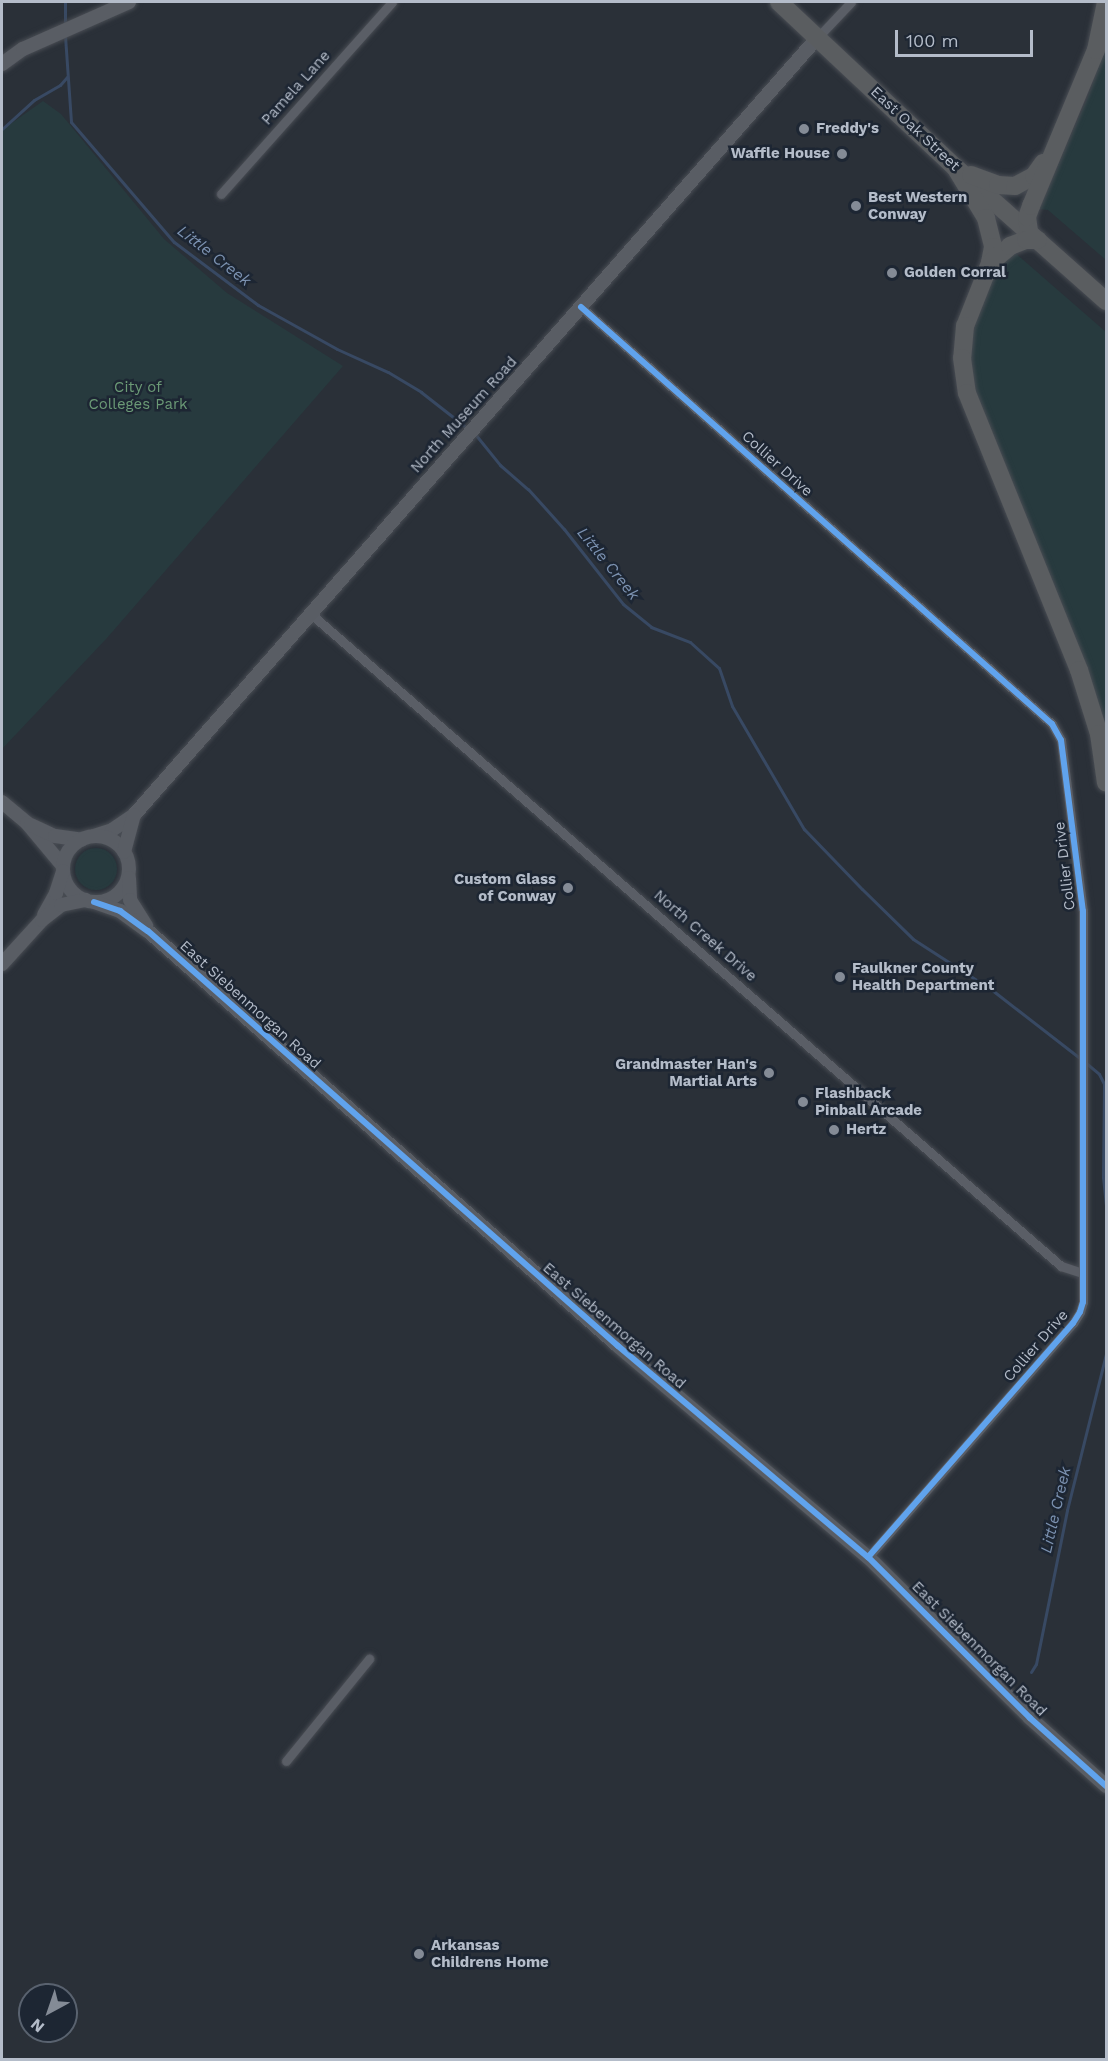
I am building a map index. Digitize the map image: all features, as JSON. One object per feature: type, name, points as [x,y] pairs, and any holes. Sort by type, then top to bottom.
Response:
[{"type":"highway","name":"East Oak Street","points":[[779,2],[955,167],[1107,301]]},
{"type":"highway","points":[[990,263],[1010,246],[1033,236],[1027,217],[1096,50],[1106,2]]},
{"type":"highway","points":[[955,167],[987,183],[1008,186],[1020,184],[1039,170],[1065,125]]},
{"type":"highway","points":[[955,167],[988,224],[993,247],[990,263],[965,326],[962,358],[964,381],[972,409],[1079,670],[1099,734],[1107,783]]},
{"type":"street","points":[[2,64],[41,40],[129,2]]},
{"type":"street","name":"Pamela Lane","points":[[221,194],[392,2]]},
{"type":"street","points":[[818,37],[851,2]]},
{"type":"street","name":"North Museum Road","points":[[88,838],[112,830],[134,815],[818,37]]},
{"type":"street","name":"Collier Drive","points":[[581,307],[1059,732],[1083,911],[1083,1302],[1073,1323],[868,1557]]},
{"type":"street","name":"North Creek Drive","points":[[311,614],[1061,1266],[1082,1273]]},
{"type":"street","points":[[2,802],[27,823],[63,868],[69,889],[89,901]]},
{"type":"street","name":"North Museum Road","points":[[124,852],[134,815]]},
{"type":"street","points":[[2,964],[42,920],[61,905],[113,898],[121,892],[129,874],[124,852],[111,840],[55,836],[27,823]]},
{"type":"street","points":[[42,920],[56,893],[68,852],[88,838]]},
{"type":"street","name":"East Siebenmorgan Road","points":[[129,874],[130,900],[148,931]]},
{"type":"street","name":"East Siebenmorgan Road","points":[[89,901],[120,911],[148,931],[618,1346],[868,1557],[1030,1718],[1107,1786]]},
{"type":"street","points":[[286,1761],[369,1659]]},
{"type":"green space","points":[[1106,45],[1106,260],[1048,210],[1039,209],[1088,96]]},
{"type":"green space","name":"City of Colleges Park","points":[[43,101],[61,114],[164,239],[227,293],[343,366],[107,638],[2,749],[2,130]]},
{"type":"green space","points":[[1013,251],[1106,332],[1106,739],[978,404],[969,367],[970,334],[977,305],[1003,259]]},
{"type":"green space","points":[[96,848],[104,849],[111,854],[116,861],[116,877],[111,884],[104,889],[96,890],[88,889],[81,884],[76,877],[75,869],[76,861],[81,854],[88,849]]},
{"type":"waterway","name":"Little Creek","points":[[65,2],[65,26]]},
{"type":"waterway","name":"Little Creek","points":[[65,36],[71,122],[174,242],[258,305],[337,349],[388,372],[421,392],[467,428]]},
{"type":"waterway","points":[[2,129],[34,100],[60,85],[67,77]]},
{"type":"waterway","name":"Little Creek","points":[[475,434],[500,465],[528,489],[564,529],[623,604],[651,627],[690,642],[719,668],[732,706],[804,829],[862,889],[913,939],[992,990],[1081,1059]]},
{"type":"waterway","name":"Little Creek","points":[[1086,1063],[1099,1074],[1104,1084],[1103,1177],[1106,1207]]},
{"type":"waterway","name":"Little Creek","points":[[1031,1672],[1036,1664],[1067,1510],[1106,1354]]},
{"type":"cycle path","points":[[581,307],[1052,724],[1061,740],[1083,911],[1083,1302],[1073,1323],[868,1557]]},
{"type":"cycle path","points":[[94,902],[120,911],[148,931],[618,1346],[868,1557],[1030,1718],[1106,1786]]},
{"type":"place","name":"Freddy's","points":[[804,129]]},
{"type":"place","name":"Waffle House","points":[[842,154]]},
{"type":"place","name":"Best Western Conway","points":[[856,206]]},
{"type":"place","name":"Golden Corral","points":[[892,273]]},
{"type":"place","name":"Custom Glass of Conway","points":[[568,888]]},
{"type":"place","name":"Faulkner County Health Department","points":[[840,977]]},
{"type":"place","name":"Grandmaster Han's Martial Arts","points":[[769,1073]]},
{"type":"place","name":"Flashback Pinball Arcade","points":[[803,1102]]},
{"type":"place","name":"Hertz","points":[[834,1130]]},
{"type":"place","name":"Arkansas Childrens Home","points":[[419,1954]]}]
